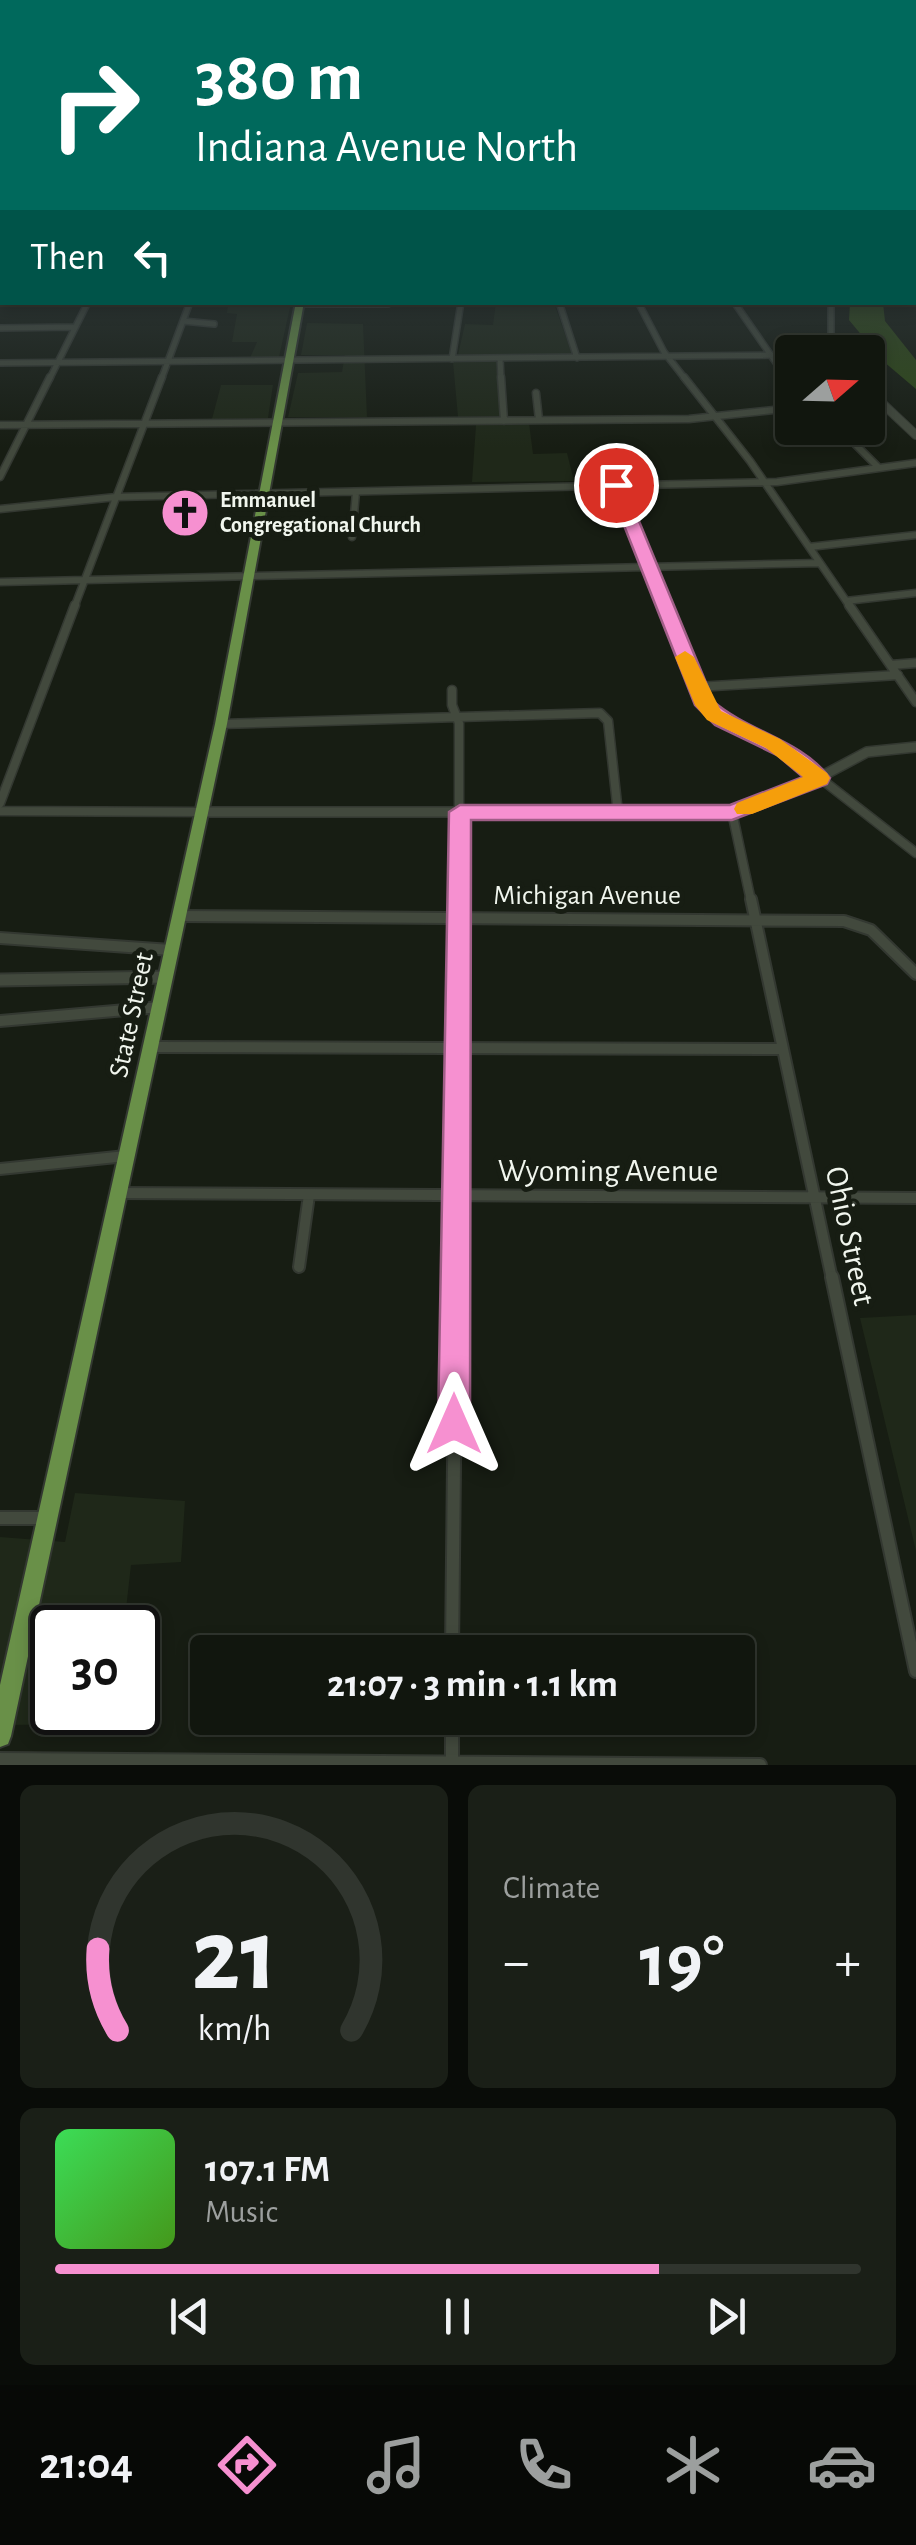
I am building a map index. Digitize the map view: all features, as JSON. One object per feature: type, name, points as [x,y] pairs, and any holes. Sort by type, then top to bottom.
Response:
[{"type":"highway","name":"State Street","points":[[0,1736],[221,724],[300,305]]},
{"type":"street","points":[[0,477],[87,305]]},
{"type":"street","points":[[0,803],[189,305]]},
{"type":"street","points":[[452,359],[461,305]]},
{"type":"street","points":[[560,305],[577,358]]},
{"type":"street","points":[[640,305],[669,357],[765,482],[916,702]]},
{"type":"street","points":[[736,305],[775,360]]},
{"type":"street","points":[[831,305],[831,335]]},
{"type":"street","points":[[183,321],[214,324]]},
{"type":"street","points":[[0,328],[76,327]]},
{"type":"street","points":[[0,364],[772,355]]},
{"type":"street","points":[[500,358],[504,420]]},
{"type":"street","points":[[536,393],[538,420]]},
{"type":"street","points":[[885,409],[916,435]]},
{"type":"street","points":[[0,425],[713,418],[775,410]]},
{"type":"street","points":[[855,445],[879,468]]},
{"type":"street","points":[[0,509],[116,497],[765,482],[916,463]]},
{"type":"street","points":[[616,485],[697,687],[714,715],[773,744],[916,853]]},
{"type":"street","points":[[352,537],[356,492]]},
{"type":"street","points":[[809,547],[916,535]]},
{"type":"street","points":[[0,582],[820,563]]},
{"type":"street","points":[[846,602],[916,594]]},
{"type":"street","points":[[891,665],[916,664]]},
{"type":"street","points":[[697,687],[898,675]]},
{"type":"street","points":[[452,690],[457,718],[460,812],[452,1635]]},
{"type":"street","points":[[221,724],[604,714],[608,720],[618,813]]},
{"type":"street","points":[[0,811],[732,812],[819,778],[867,752],[916,747]]},
{"type":"street","name":"Ohio Street","points":[[732,812],[916,1672]]},
{"type":"street","name":"Michigan Avenue","points":[[178,916],[754,919],[858,924],[879,938],[916,974]]},
{"type":"street","points":[[0,938],[171,950]]},
{"type":"street","points":[[0,980],[166,977]]},
{"type":"street","points":[[0,1021],[160,1007]]},
{"type":"street","points":[[152,1047],[783,1049]]},
{"type":"street","points":[[0,1170],[128,1156]]},
{"type":"street","name":"Wyoming Avenue","points":[[120,1193],[916,1198]]},
{"type":"street","points":[[300,1267],[308,1194]]},
{"type":"street","points":[[0,1518],[48,1518]]},
{"type":"street","points":[[452,1735],[452,1763]]},
{"type":"street","points":[[0,1758],[760,1765]]},
{"type":"shaded area","points":[[228,305],[291,305],[279,357],[250,358],[257,342],[232,342],[237,314],[227,313]]},
{"type":"shaded area","points":[[496,305],[555,305],[572,354],[458,355],[465,324],[493,325]]},
{"type":"shaded area","points":[[850,305],[883,305],[885,321],[916,360],[916,389],[885,363],[885,335],[861,335],[849,320]]},
{"type":"shaded area","points":[[307,323],[363,324],[367,417],[288,417],[298,373],[342,372],[345,355],[301,355]]},
{"type":"shaded area","points":[[496,361],[501,416],[458,417],[453,362]]},
{"type":"shaded area","points":[[221,385],[273,385],[268,418],[212,419]]},
{"type":"shaded area","points":[[529,423],[533,454],[567,453],[574,481],[472,482],[476,425]]},
{"type":"shaded area","points":[[916,1315],[916,1551],[860,1318]]},
{"type":"shaded area","points":[[75,1493],[185,1501],[181,1562],[131,1565],[126,1605],[30,1605],[30,1725],[0,1725],[0,1537],[65,1542]]},
{"type":"slow traffic","points":[[685,657],[705,705],[714,715],[784,750],[819,778],[794,792],[745,809]]},
{"type":"place","name":"Emmanuel Congregational Church","points":[[185,513]]},
{"type":"route","points":[[454,1424],[460,812],[732,812],[794,792],[819,778],[784,750],[722,720],[705,705],[616,485]]}]
